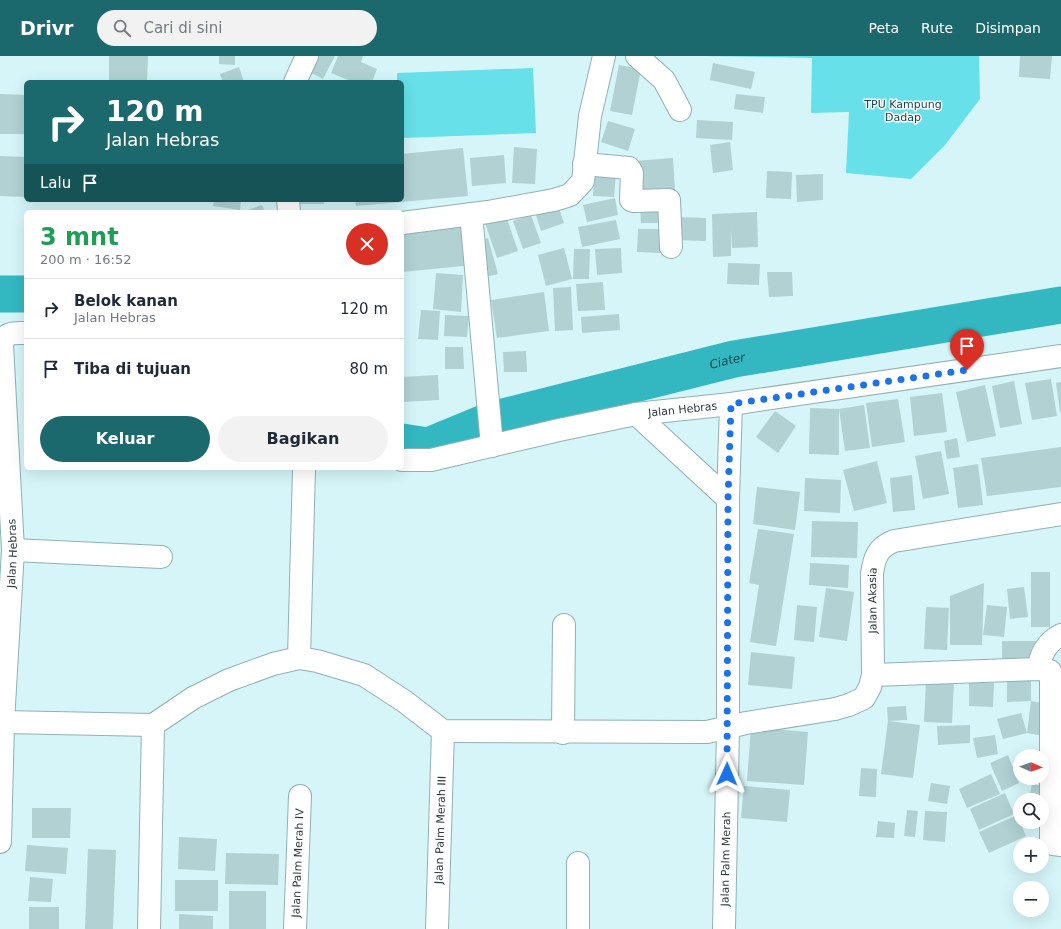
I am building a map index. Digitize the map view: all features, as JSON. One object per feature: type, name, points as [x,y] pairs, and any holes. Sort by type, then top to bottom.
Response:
[{"type":"street","points":[[297,80],[308,56]]},
{"type":"street","points":[[404,223],[471,214],[554,200],[570,195],[583,181],[590,116],[604,56]]},
{"type":"street","points":[[637,56],[664,80],[680,110]]},
{"type":"street","points":[[584,164],[629,168],[632,173],[631,200],[669,200],[670,247]]},
{"type":"street","points":[[471,214],[492,441]]},
{"type":"street","name":"Jalan Hebras","points":[[0,842],[3,722],[13,550],[2,344],[6,335],[24,333]]},
{"type":"street","name":"Jalan Hebras","points":[[404,460],[431,460],[492,441],[559,430],[636,414],[731,404],[1061,356]]},
{"type":"street","name":"Jalan Palm Merah","points":[[724,929],[728,728],[728,499],[731,404]]},
{"type":"street","points":[[636,414],[728,499]]},
{"type":"street","points":[[299,658],[304,470]]},
{"type":"street","name":"Jalan Akasia","points":[[444,731],[563,733],[707,732],[746,723],[835,709],[849,705],[864,698],[870,687],[872,675],[872,574],[873,563],[878,551],[894,541],[1061,514]]},
{"type":"street","points":[[13,550],[161,557]]},
{"type":"street","points":[[563,733],[564,625]]},
{"type":"street","points":[[1038,669],[1044,649],[1051,640],[1061,635]]},
{"type":"street","points":[[3,722],[154,725],[193,698],[229,680],[273,664],[299,658],[317,661],[364,675],[404,701],[444,731]]},
{"type":"street","points":[[872,675],[1046,669],[1051,674],[1051,842],[1053,844],[1061,845]]},
{"type":"street","points":[[149,929],[154,725]]},
{"type":"street","name":"Jalan Palm Merah III","points":[[437,929],[444,731]]},
{"type":"street","name":"Jalan Palm Merah IV","points":[[295,929],[300,796]]},
{"type":"street","points":[[578,863],[578,929]]},
{"type":"green space","name":"TPU Kampung Dadap","points":[[703,56],[979,56],[980,99],[945,145],[911,179],[846,173],[849,112],[811,113],[812,58]]},
{"type":"green space","points":[[533,68],[536,133],[404,138],[404,80],[397,80],[397,73]]},
{"type":"building","points":[[109,56],[148,56],[147,80],[109,80]]},
{"type":"building","points":[[219,56],[235,56],[235,65],[219,64]]},
{"type":"building","points":[[312,56],[335,56],[323,79],[305,70]]},
{"type":"building","points":[[338,56],[363,56],[361,62],[377,69],[373,80],[348,80],[331,73]]},
{"type":"building","points":[[1020,56],[1052,56],[1050,79],[1019,77]]},
{"type":"building","points":[[713,63],[755,72],[751,89],[710,80]]},
{"type":"building","points":[[619,65],[641,69],[632,115],[610,111]]},
{"type":"building","points":[[239,67],[243,80],[222,80],[220,74]]},
{"type":"building","points":[[0,94],[24,95],[24,134],[0,134]]},
{"type":"building","points":[[736,94],[765,97],[763,113],[734,109]]},
{"type":"building","points":[[697,120],[733,122],[732,140],[696,138]]},
{"type":"building","points":[[608,121],[635,129],[628,151],[601,142]]},
{"type":"building","points":[[730,142],[733,170],[713,173],[710,145]]},
{"type":"building","points":[[514,147],[537,149],[535,184],[512,183]]},
{"type":"building","points":[[463,148],[468,196],[404,202],[404,154]]},
{"type":"building","points":[[504,155],[506,183],[472,186],[470,158]]},
{"type":"building","points":[[0,156],[24,157],[24,197],[0,196]]},
{"type":"building","points":[[673,158],[675,190],[637,192],[635,161]]},
{"type":"building","points":[[767,171],[792,172],[791,199],[766,198]]},
{"type":"building","points":[[594,173],[616,174],[614,197],[593,196]]},
{"type":"building","points":[[823,174],[823,200],[797,202],[796,175]]},
{"type":"building","points":[[615,198],[618,215],[587,222],[583,205]]},
{"type":"building","points":[[214,202],[241,202],[240,210],[213,206]]},
{"type":"building","points":[[299,202],[324,202],[324,204],[299,204]]},
{"type":"building","points":[[355,202],[401,202],[356,206]]},
{"type":"building","points":[[557,203],[564,223],[541,231],[535,212]]},
{"type":"building","points":[[262,205],[264,210],[248,210]]},
{"type":"building","points":[[640,206],[666,206],[667,223],[641,223]]},
{"type":"building","points":[[757,212],[758,247],[732,248],[731,229],[731,256],[713,257],[712,214]]},
{"type":"building","points":[[531,215],[541,243],[523,249],[513,221]]},
{"type":"building","points":[[506,216],[518,251],[497,258],[485,223]]},
{"type":"building","points":[[677,217],[706,218],[706,241],[677,240]]},
{"type":"building","points":[[616,220],[620,239],[582,247],[578,227]]},
{"type":"building","points":[[469,221],[473,265],[404,272],[404,228]]},
{"type":"building","points":[[638,229],[661,229],[660,253],[637,252]]},
{"type":"building","points":[[488,238],[498,274],[486,277],[475,242]]},
{"type":"building","points":[[564,248],[572,279],[546,286],[538,255]]},
{"type":"building","points":[[621,248],[622,273],[597,275],[595,249]]},
{"type":"building","points":[[574,249],[590,249],[589,279],[573,279]]},
{"type":"building","points":[[728,263],[760,264],[759,285],[727,284]]},
{"type":"building","points":[[767,272],[792,272],[793,296],[769,297]]},
{"type":"building","points":[[436,273],[463,275],[461,312],[433,309]]},
{"type":"building","points":[[603,282],[605,310],[578,311],[576,284]]},
{"type":"building","points":[[571,287],[573,330],[555,331],[553,288]]},
{"type":"building","points":[[544,292],[549,331],[497,338],[491,300]]},
{"type":"building","points":[[421,310],[440,311],[438,340],[418,339]]},
{"type":"building","points":[[619,314],[620,330],[582,333],[581,317]]},
{"type":"building","points":[[445,315],[469,316],[467,337],[444,336]]},
{"type":"building","points":[[445,347],[463,347],[464,369],[445,369]]},
{"type":"building","points":[[526,351],[527,372],[504,372],[503,352]]},
{"type":"building","points":[[438,375],[439,400],[404,402],[404,377]]},
{"type":"building","points":[[1051,379],[1057,416],[1032,420],[1025,383]]},
{"type":"building","points":[[1014,381],[1022,424],[1000,428],[992,386]]},
{"type":"building","points":[[1061,382],[1061,412],[1060,412],[1056,383]]},
{"type":"building","points":[[985,385],[996,436],[967,442],[956,392]]},
{"type":"building","points":[[942,393],[947,432],[914,436],[910,397]]},
{"type":"building","points":[[898,399],[905,442],[872,447],[866,403]]},
{"type":"building","points":[[864,405],[870,448],[845,451],[839,409]]},
{"type":"building","points":[[810,408],[839,409],[839,455],[809,454]]},
{"type":"building","points":[[775,411],[796,426],[778,453],[756,437]]},
{"type":"building","points":[[957,438],[960,457],[947,459],[944,441]]},
{"type":"building","points":[[1061,447],[1061,487],[987,496],[981,458]]},
{"type":"building","points":[[941,451],[949,494],[923,499],[915,456]]},
{"type":"building","points":[[877,461],[887,503],[854,511],[843,470]]},
{"type":"building","points":[[978,464],[983,505],[958,508],[953,468]]},
{"type":"building","points":[[912,475],[915,510],[893,512],[890,478]]},
{"type":"building","points":[[805,478],[841,480],[840,513],[804,511]]},
{"type":"building","points":[[757,487],[800,492],[795,530],[753,524]]},
{"type":"building","points":[[812,521],[858,522],[857,558],[811,557]]},
{"type":"building","points":[[758,529],[794,534],[776,646],[750,642],[759,585],[749,583]]},
{"type":"building","points":[[810,563],[849,565],[848,588],[809,585]]},
{"type":"building","points":[[1031,572],[1050,572],[1050,627],[1031,627]]},
{"type":"building","points":[[984,583],[982,645],[950,645],[950,596]]},
{"type":"building","points":[[1024,587],[1028,617],[1010,619],[1007,589]]},
{"type":"building","points":[[826,588],[854,592],[847,641],[819,637]]},
{"type":"building","points":[[797,605],[817,607],[814,642],[794,640]]},
{"type":"building","points":[[987,605],[1007,607],[1004,637],[983,635]]},
{"type":"building","points":[[926,607],[949,608],[947,650],[924,649]]},
{"type":"building","points":[[1002,641],[1039,641],[1038,664],[1002,663]]},
{"type":"building","points":[[751,652],[795,657],[792,689],[748,685]]},
{"type":"building","points":[[1007,678],[1031,678],[1031,701],[1007,702]]},
{"type":"building","points":[[926,680],[954,681],[952,723],[924,722]]},
{"type":"building","points":[[969,682],[994,683],[993,707],[969,706]]},
{"type":"building","points":[[1031,701],[1048,704],[1044,736],[1027,733]]},
{"type":"building","points":[[906,706],[907,720],[888,721],[887,707]]},
{"type":"building","points":[[1021,713],[1027,733],[1003,739],[997,719]]},
{"type":"building","points":[[888,721],[920,725],[913,778],[881,774]]},
{"type":"building","points":[[970,725],[970,743],[938,745],[937,726]]},
{"type":"building","points":[[751,727],[808,732],[804,785],[747,781]]},
{"type":"building","points":[[995,735],[998,754],[977,758],[973,738]]},
{"type":"building","points":[[1008,755],[1013,768],[1013,785],[1015,785],[1002,791],[990,763]]},
{"type":"building","points":[[861,768],[877,769],[876,797],[859,796]]},
{"type":"building","points":[[991,774],[1000,794],[967,808],[959,789]]},
{"type":"building","points":[[931,783],[950,786],[947,804],[928,801]]},
{"type":"building","points":[[1032,785],[1048,787],[1045,793],[1030,793]]},
{"type":"building","points":[[744,786],[790,790],[787,822],[741,818]]},
{"type":"building","points":[[1005,793],[1013,814],[979,830],[970,809]]},
{"type":"building","points":[[32,808],[71,808],[70,838],[32,838]]},
{"type":"building","points":[[907,810],[918,811],[915,837],[904,836]]},
{"type":"building","points":[[925,811],[947,812],[945,842],[923,840]]},
{"type":"building","points":[[1013,817],[1013,829],[1023,829],[1026,836],[1013,837],[1013,842],[989,853],[979,832]]},
{"type":"building","points":[[878,821],[895,823],[894,838],[876,837]]},
{"type":"building","points":[[179,837],[217,839],[215,871],[178,869]]},
{"type":"building","points":[[27,845],[68,848],[66,874],[25,871]]},
{"type":"building","points":[[88,849],[116,850],[113,929],[85,929]]},
{"type":"building","points":[[226,853],[279,854],[278,885],[225,884]]},
{"type":"building","points":[[30,877],[53,879],[51,902],[28,901]]},
{"type":"building","points":[[175,880],[218,880],[218,911],[175,911]]},
{"type":"building","points":[[229,891],[266,891],[266,929],[229,929]]},
{"type":"building","points":[[29,907],[59,907],[59,929],[29,929]]},
{"type":"building","points":[[179,914],[213,916],[213,929],[179,929]]},
{"type":"waterway","name":"Ciater","points":[[0,294],[24,294]]},
{"type":"waterway","name":"Ciater","points":[[404,442],[428,446],[491,420],[734,359],[1061,305]]},
{"type":"route","points":[[727,774],[728,499],[731,404],[967,370]]}]
